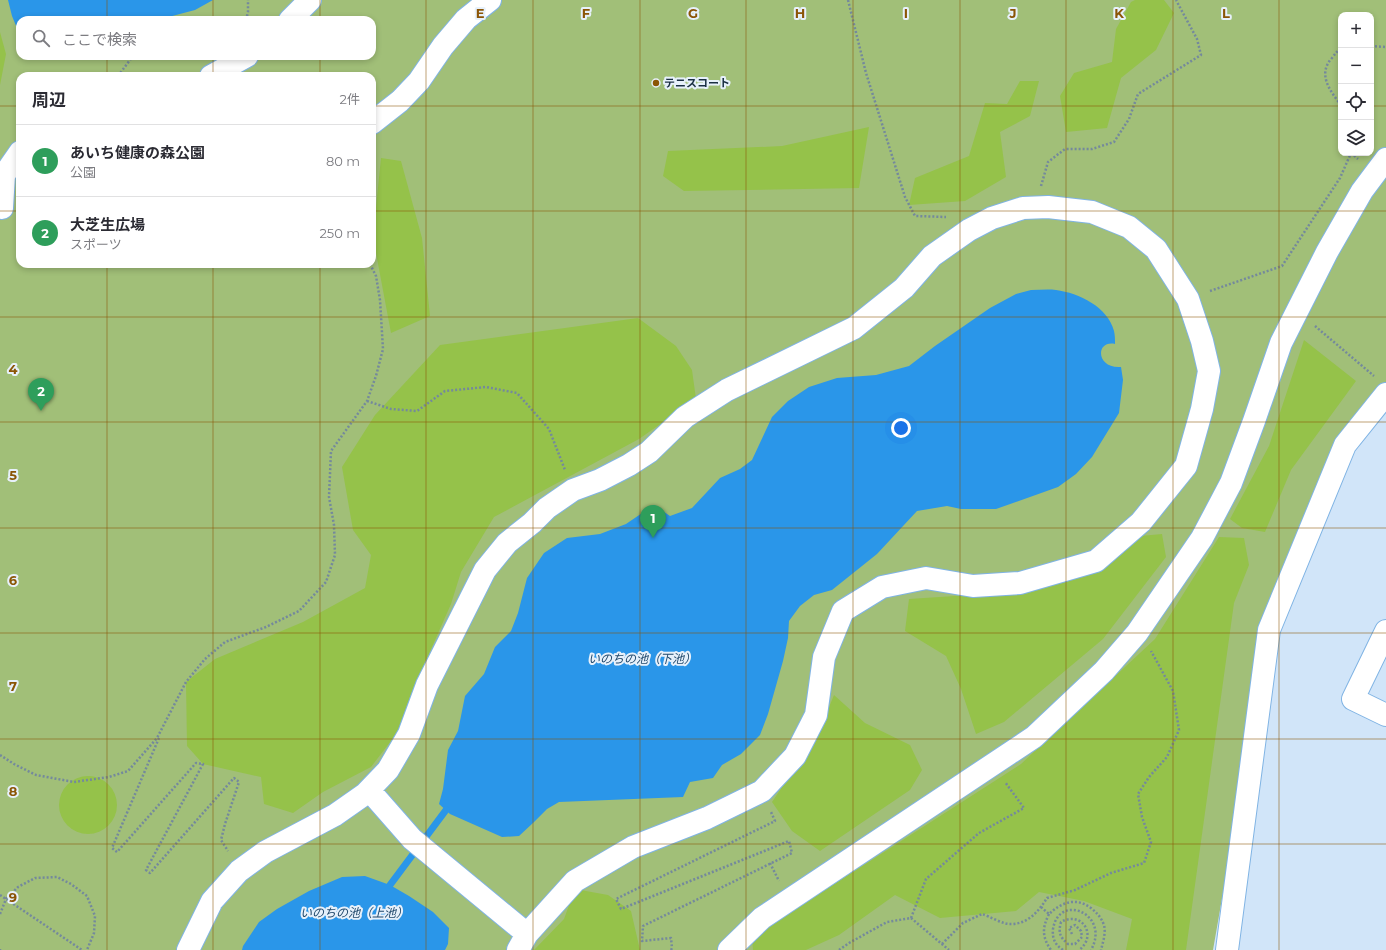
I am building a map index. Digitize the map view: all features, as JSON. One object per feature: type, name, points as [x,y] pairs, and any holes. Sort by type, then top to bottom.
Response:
[{"type":"street","points":[[294,16],[310,0]]},
{"type":"street","points":[[376,119],[400,101],[419,81],[443,46],[466,19],[490,0]]},
{"type":"street","points":[[218,72],[240,60]]},
{"type":"street","points":[[7,205],[4,175],[16,158]]},
{"type":"street","points":[[729,950],[762,918],[1034,737],[1104,671],[1137,633],[1202,538],[1231,483],[1281,343],[1296,310],[1362,191],[1386,159]]},
{"type":"street","points":[[188,950],[212,901],[239,871],[266,852],[335,815],[365,794],[388,770],[409,734],[427,685],[485,570],[507,543],[532,523],[547,508],[573,490],[600,480],[629,465],[649,452],[685,417],[727,390],[854,328],[904,288],[932,256],[969,230],[992,218],[1023,208],[1048,207],[1092,212],[1128,227],[1156,250],[1188,298],[1202,341],[1209,371],[1202,409],[1186,466],[1141,522],[1096,561],[1020,583],[973,586],[926,578],[882,587],[843,611],[824,657],[816,715],[795,756],[762,791],[708,818],[633,847],[575,882],[522,942],[438,861],[412,839],[369,790]]},
{"type":"street","points":[[1227,950],[1269,630],[1345,445],[1386,394]]},
{"type":"street","points":[[1386,631],[1353,699],[1386,715]]},
{"type":"path","points":[[247,16],[248,0]]},
{"type":"path","points":[[848,0],[866,73],[905,197],[915,216],[949,217],[969,230]]},
{"type":"path","points":[[1035,208],[1048,162],[1065,149],[1092,149],[1114,142],[1130,119],[1138,94],[1201,55],[1197,39],[1176,0]]},
{"type":"path","points":[[1374,46],[1386,47]]},
{"type":"path","points":[[1338,50],[1328,62],[1325,71],[1326,82],[1338,102]]},
{"type":"path","points":[[121,72],[130,60]]},
{"type":"path","points":[[1188,298],[1282,266],[1340,178],[1350,156]]},
{"type":"path","points":[[0,755],[14,764],[36,774],[74,782],[128,771],[157,738],[186,682],[205,659],[225,642],[266,627],[299,611],[326,582],[335,555],[334,525],[329,497],[331,451],[367,401],[376,376],[383,349],[380,300],[376,276],[372,268]]},
{"type":"path","points":[[1296,310],[1374,376]]},
{"type":"path","points":[[367,401],[391,409],[418,411],[445,391],[486,387],[517,393],[549,429],[573,490]]},
{"type":"path","points":[[942,944],[963,923],[982,914],[1010,925],[1026,921],[1038,912],[1047,898],[1075,890],[1111,873],[1144,863],[1151,842],[1142,817],[1138,794],[1149,778],[1167,757],[1179,730],[1173,691],[1153,655],[1137,633]]},
{"type":"path","points":[[166,721],[112,848],[117,852],[196,763],[203,764],[146,870],[150,873],[234,778],[239,782],[221,840],[239,871]]},
{"type":"path","points":[[911,918],[926,879],[979,833],[1024,808],[992,765]]},
{"type":"path","points":[[671,950],[671,938],[642,941],[643,926],[792,852],[789,842],[621,909],[616,899],[775,821],[770,812]]},
{"type":"path","points":[[0,914],[6,899],[18,887],[35,878],[57,877],[72,884],[87,896],[95,916],[94,933],[86,950]]},
{"type":"path","points":[[0,894],[82,950]]},
{"type":"path","points":[[1052,950],[1046,943],[1044,923],[1049,914],[1056,907],[1063,903],[1075,901],[1086,904],[1098,914],[1104,926],[1104,939],[1101,950]]},
{"type":"path","points":[[1041,907],[1049,914]]},
{"type":"path","points":[[1063,950],[1056,946],[1052,934],[1054,922],[1059,914],[1070,909],[1079,911],[1089,916],[1095,925],[1096,942],[1091,950]]},
{"type":"path","points":[[839,950],[887,922],[911,918],[950,950]]},
{"type":"path","points":[[1072,934],[1069,928],[1076,926],[1081,931],[1082,937],[1075,944],[1068,944],[1060,938],[1059,930],[1061,922],[1068,918],[1076,919],[1084,925],[1088,936],[1085,945],[1079,950]]},
{"type":"green space","points":[[0,0],[1386,0],[1386,388],[1345,445],[1269,630],[1213,950],[0,950]]},
{"type":"green space","points":[[1135,0],[1164,0],[1174,13],[1156,50],[1121,78],[1107,128],[1066,132],[1060,96],[1074,73],[1112,62],[1116,29],[1131,2]]},
{"type":"green space","points":[[0,32],[6,54],[0,85]]},
{"type":"green space","points":[[1020,81],[1039,81],[1030,116],[1000,132],[1006,177],[965,201],[909,205],[915,178],[969,156],[985,103],[1007,104]]},
{"type":"green space","points":[[869,127],[859,188],[684,191],[663,176],[668,151],[782,146]]},
{"type":"green space","points":[[381,158],[401,161],[422,238],[430,316],[391,333],[376,253],[376,207]]},
{"type":"green space","points":[[638,318],[676,346],[692,370],[696,399],[639,439],[494,517],[461,572],[451,604],[412,692],[397,733],[371,767],[323,792],[293,813],[264,804],[261,777],[203,764],[187,746],[186,682],[215,659],[303,622],[365,588],[371,555],[353,530],[342,467],[375,415],[440,345]]},
{"type":"green space","points":[[1304,340],[1356,381],[1291,470],[1265,532],[1242,528],[1230,519],[1269,446]]},
{"type":"green space","points":[[1162,534],[1166,557],[1103,639],[1004,722],[976,734],[961,689],[946,656],[905,631],[909,599],[1015,592],[1140,536]]},
{"type":"green space","points":[[1219,537],[1244,538],[1249,565],[1234,603],[1186,950],[1126,950],[1132,919],[1084,901],[1039,892],[1016,911],[940,918],[895,895],[839,935],[806,950],[753,950],[752,937],[1021,764],[1155,639]]},
{"type":"green space","points":[[834,695],[865,723],[910,745],[922,770],[910,790],[820,851],[792,831],[772,802],[818,734]]},
{"type":"green space","points":[[88,776],[99,778],[112,789],[115,794],[117,805],[115,816],[104,829],[99,832],[88,834],[77,832],[64,821],[61,816],[59,805],[61,794],[72,781],[77,778]]},
{"type":"green space","points":[[575,889],[608,895],[631,911],[640,950],[534,950],[564,919]]},
{"type":"water","points":[[8,0],[213,0],[195,10],[172,16],[16,16],[16,26]]},
{"type":"water","name":"いのちの池（下池）","points":[[1031,290],[1056,290],[1074,294],[1083,298],[1099,308],[1106,315],[1111,322],[1114,331],[1115,344],[1108,344],[1104,346],[1101,355],[1107,364],[1121,367],[1123,380],[1119,413],[1092,457],[1076,474],[1058,487],[996,509],[961,509],[947,506],[917,511],[877,554],[832,590],[814,595],[800,606],[789,621],[788,638],[783,661],[768,714],[760,735],[741,754],[722,765],[713,778],[690,782],[683,797],[559,802],[547,809],[519,836],[502,837],[450,814],[439,804],[443,789],[448,750],[458,731],[465,696],[484,674],[495,647],[511,631],[518,613],[527,578],[544,553],[567,538],[600,534],[626,524],[654,505],[670,516],[692,508],[720,478],[740,469],[752,460],[772,417],[788,401],[809,387],[837,378],[876,375],[909,366],[990,308],[1016,294]]},
{"type":"water","name":"いのちの池（上池）","points":[[365,876],[390,885],[433,912],[449,928],[448,944],[445,950],[242,950],[243,946],[259,922],[277,909],[309,891],[342,877]]},
{"type":"waterway","points":[[390,885],[446,810]]},
{"type":"place","name":"テニスコート","points":[[656,83]]},
{"type":"place","name":"大芝生広場","points":[[41,411]]},
{"type":"place","name":"あいち健康の森公園","points":[[653,538]]}]
